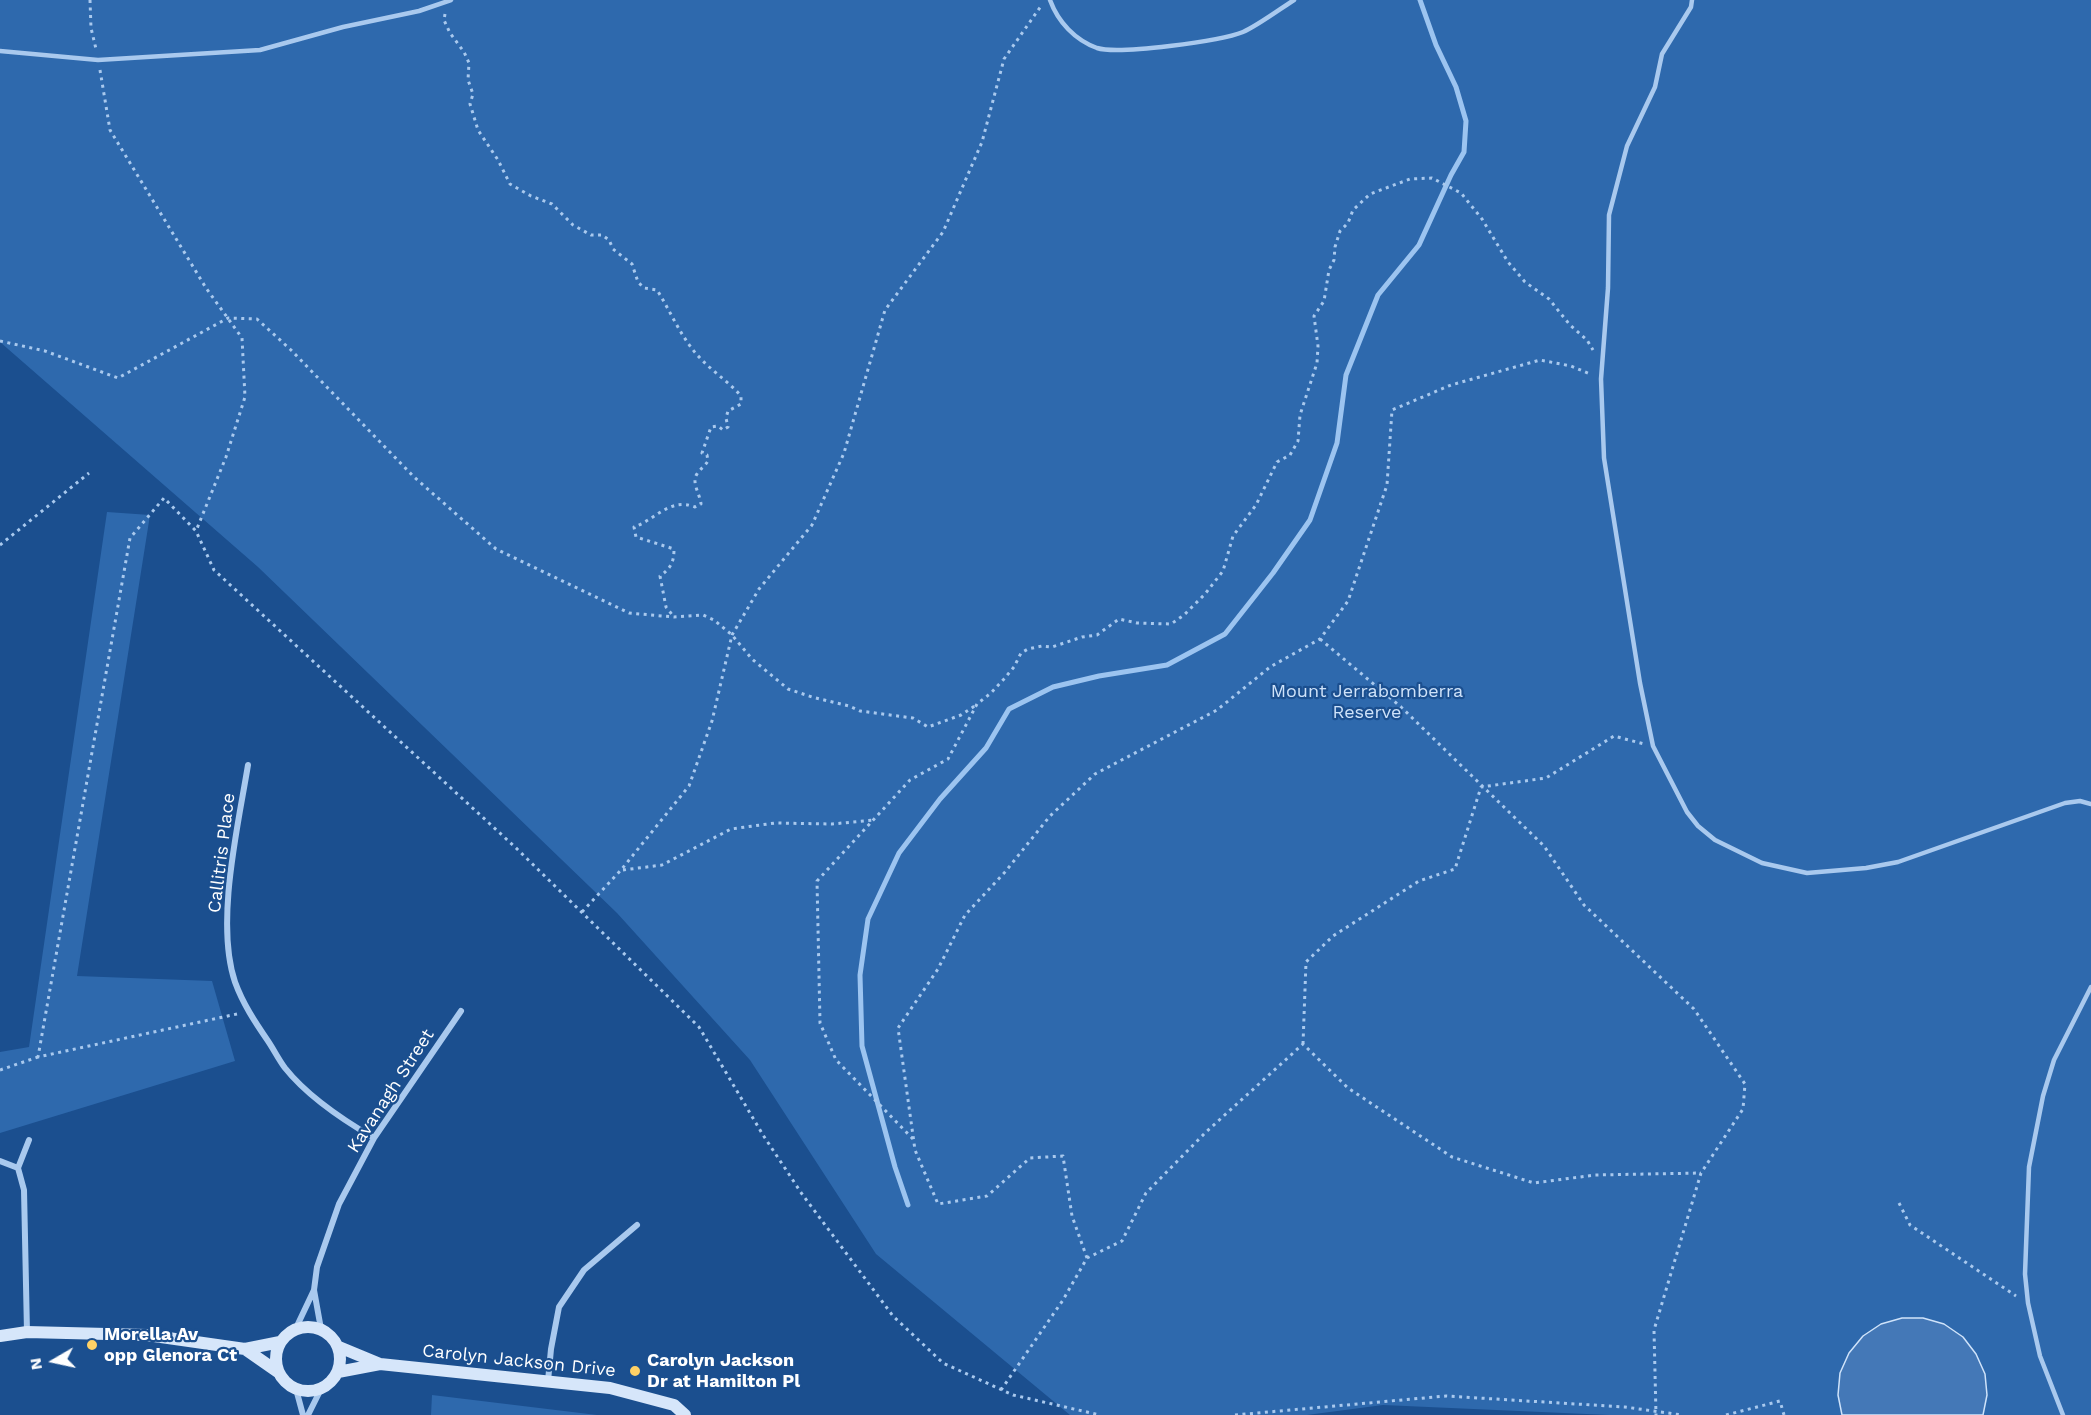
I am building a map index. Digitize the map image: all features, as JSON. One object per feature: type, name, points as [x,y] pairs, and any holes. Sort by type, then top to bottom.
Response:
[{"type":"street","name":"Callitris Place","points":[[248,765],[228,906],[229,944],[235,980],[248,1012],[286,1069],[342,1119],[374,1138]]},
{"type":"street","name":"Kavanagh Street","points":[[321,1329],[314,1290],[317,1266],[339,1204],[374,1138],[461,1011]]},
{"type":"street","points":[[27,1332],[24,1190],[18,1168],[29,1140]]},
{"type":"street","points":[[0,1161],[18,1168]]},
{"type":"street","points":[[548,1381],[551,1349],[560,1307],[584,1270],[637,1225]]},
{"type":"street","name":"Kavanagh Street","points":[[296,1328],[314,1290]]},
{"type":"street","points":[[0,1336],[27,1332],[147,1335],[245,1349],[280,1341],[296,1328],[308,1326],[321,1329],[332,1336],[339,1347],[341,1359],[334,1379],[321,1389],[308,1415]]},
{"type":"street","points":[[278,1372],[276,1356],[280,1341]]},
{"type":"street","name":"Carolyn Jackson Drive","points":[[339,1347],[380,1364]]},
{"type":"street","points":[[245,1349],[278,1372],[296,1389],[308,1391],[321,1389]]},
{"type":"street","name":"Carolyn Jackson Drive","points":[[338,1372],[380,1364],[610,1388],[674,1405],[685,1415]]},
{"type":"street","points":[[296,1389],[303,1415]]},
{"type":"lane","points":[[1048,0],[1074,37],[1097,48],[1112,51],[1198,42],[1243,32],[1294,0]]},
{"type":"lane","points":[[1692,0],[1691,7],[1662,54],[1655,87],[1627,146],[1609,215],[1608,288],[1601,379],[1604,458],[1653,746],[1687,812],[1714,840],[1762,863],[1807,873],[1866,868],[1898,862],[2065,803],[2080,801],[2091,804]]},
{"type":"lane","points":[[0,51],[98,60],[260,50],[343,27],[419,11],[449,1]]},
{"type":"lane","points":[[2063,1415],[2040,1356],[2028,1304],[2025,1274],[2027,1207],[2034,1135],[2054,1060],[2091,987]]},
{"type":"path","points":[[90,0],[91,28],[110,130],[206,288],[242,338],[245,397],[225,457],[196,531]]},
{"type":"path","points":[[582,912],[621,870],[689,786],[712,721],[732,635],[759,589],[812,525],[844,453],[885,310],[943,232],[982,142],[1004,59],[1033,15],[1048,0]]},
{"type":"path","points":[[449,1],[444,20],[469,63],[468,80],[473,94],[470,105],[478,130],[498,160],[510,184],[531,196],[552,204],[573,225],[591,235],[602,236],[609,240],[613,249],[632,264],[638,282],[644,288],[657,290],[673,321],[698,356],[728,381],[741,396],[741,404],[728,411],[726,418],[728,427],[723,430],[718,426],[711,427],[707,432],[702,453],[707,455],[708,461],[696,475],[695,487],[700,494],[700,504],[695,507],[680,504],[664,508],[643,524],[634,527],[636,537],[674,549],[671,567],[660,576],[666,607],[674,617]]},
{"type":"path","points":[[0,341],[45,351],[118,378],[228,318],[257,319],[414,477],[496,549],[629,613],[674,617],[703,615],[714,620],[732,635],[752,659],[788,689],[860,711],[913,718],[928,728],[962,715],[977,704],[1004,679],[1014,667],[1021,653],[1028,649],[1042,646],[1052,647],[1082,637],[1097,635],[1119,619],[1137,623],[1171,624],[1184,615],[1215,583],[1223,571],[1233,536],[1256,505],[1276,462],[1290,455],[1298,441],[1300,415],[1317,363],[1318,346],[1314,316],[1324,301],[1329,270],[1335,260],[1335,248],[1340,231],[1348,223],[1353,210],[1370,194],[1410,179],[1432,178],[1461,193],[1482,219],[1508,262],[1525,282],[1549,299],[1570,325],[1587,339],[1602,367]]},
{"type":"path","points":[[1087,1258],[1072,1216],[1063,1156],[1030,1158],[987,1196],[938,1204],[915,1150],[898,1028],[938,969],[965,915],[1005,872],[1050,816],[1095,774],[1217,710],[1270,667],[1320,639],[1348,601],[1387,484],[1392,410],[1451,385],[1540,360],[1571,366],[1601,379]]},
{"type":"path","points":[[0,545],[89,473]]},
{"type":"path","points":[[38,1057],[130,538],[164,498],[196,531],[214,570],[515,847],[699,1027],[802,1194],[893,1316],[943,1363],[1013,1395],[1100,1415]]},
{"type":"path","points":[[1320,639],[1401,707],[1544,846],[1584,905],[1694,1009],[1745,1084],[1743,1108],[1701,1173],[1654,1330],[1655,1413]]},
{"type":"path","points":[[913,1139],[836,1060],[820,1023],[817,881],[910,780],[948,759],[977,704]]},
{"type":"path","points":[[1481,787],[1546,778],[1614,736],[1653,746]]},
{"type":"path","points":[[1001,1389],[1063,1300],[1087,1258],[1122,1241],[1146,1193],[1206,1132],[1303,1044],[1306,962],[1333,936],[1419,881],[1455,869],[1481,787]]},
{"type":"path","points":[[621,870],[662,865],[731,829],[775,823],[832,824],[874,820]]},
{"type":"path","points":[[0,1070],[38,1057],[248,1012]]},
{"type":"path","points":[[1303,1044],[1348,1088],[1452,1157],[1534,1184],[1595,1175],[1701,1173]]},
{"type":"path","points":[[1899,1203],[1910,1225],[2028,1304]]},
{"type":"path","points":[[1235,1415],[1283,1413],[1446,1396],[1682,1415]]},
{"type":"path","points":[[1726,1415],[1780,1401],[1784,1415]]},
{"type":"green space","name":"Mount Jerrabomberra Reserve","points":[[0,0],[2091,0],[2091,1415],[1609,1415],[1383,1405],[1307,1415],[1070,1415],[876,1254],[750,1060],[617,913],[258,567],[0,342]]},
{"type":"green space","points":[[107,512],[150,515],[77,976],[212,981],[235,1061],[0,1133],[0,1052],[29,1047]]},
{"type":"green space","points":[[432,1395],[597,1415],[431,1415]]},
{"type":"building","points":[[1902,1318],[1923,1318],[1944,1324],[1963,1337],[1976,1354],[1985,1374],[1987,1395],[1983,1415],[1842,1415],[1838,1395],[1840,1373],[1849,1353],[1863,1336],[1881,1324]]},
{"type":"waterway","points":[[908,1205],[895,1167],[862,1046],[860,975],[868,919],[899,853],[940,799],[986,748],[1009,709],[1053,687],[1099,676],[1167,665],[1225,634],[1273,573],[1310,520],[1337,443],[1346,375],[1378,295],[1419,245],[1464,152],[1466,121],[1456,87],[1436,45],[1420,0]]},
{"type":"place","name":"Morella Av opp Glenora Ct","points":[[92,1345]]},
{"type":"place","name":"Carolyn Jackson Dr at Hamilton Pl","points":[[635,1371]]}]
